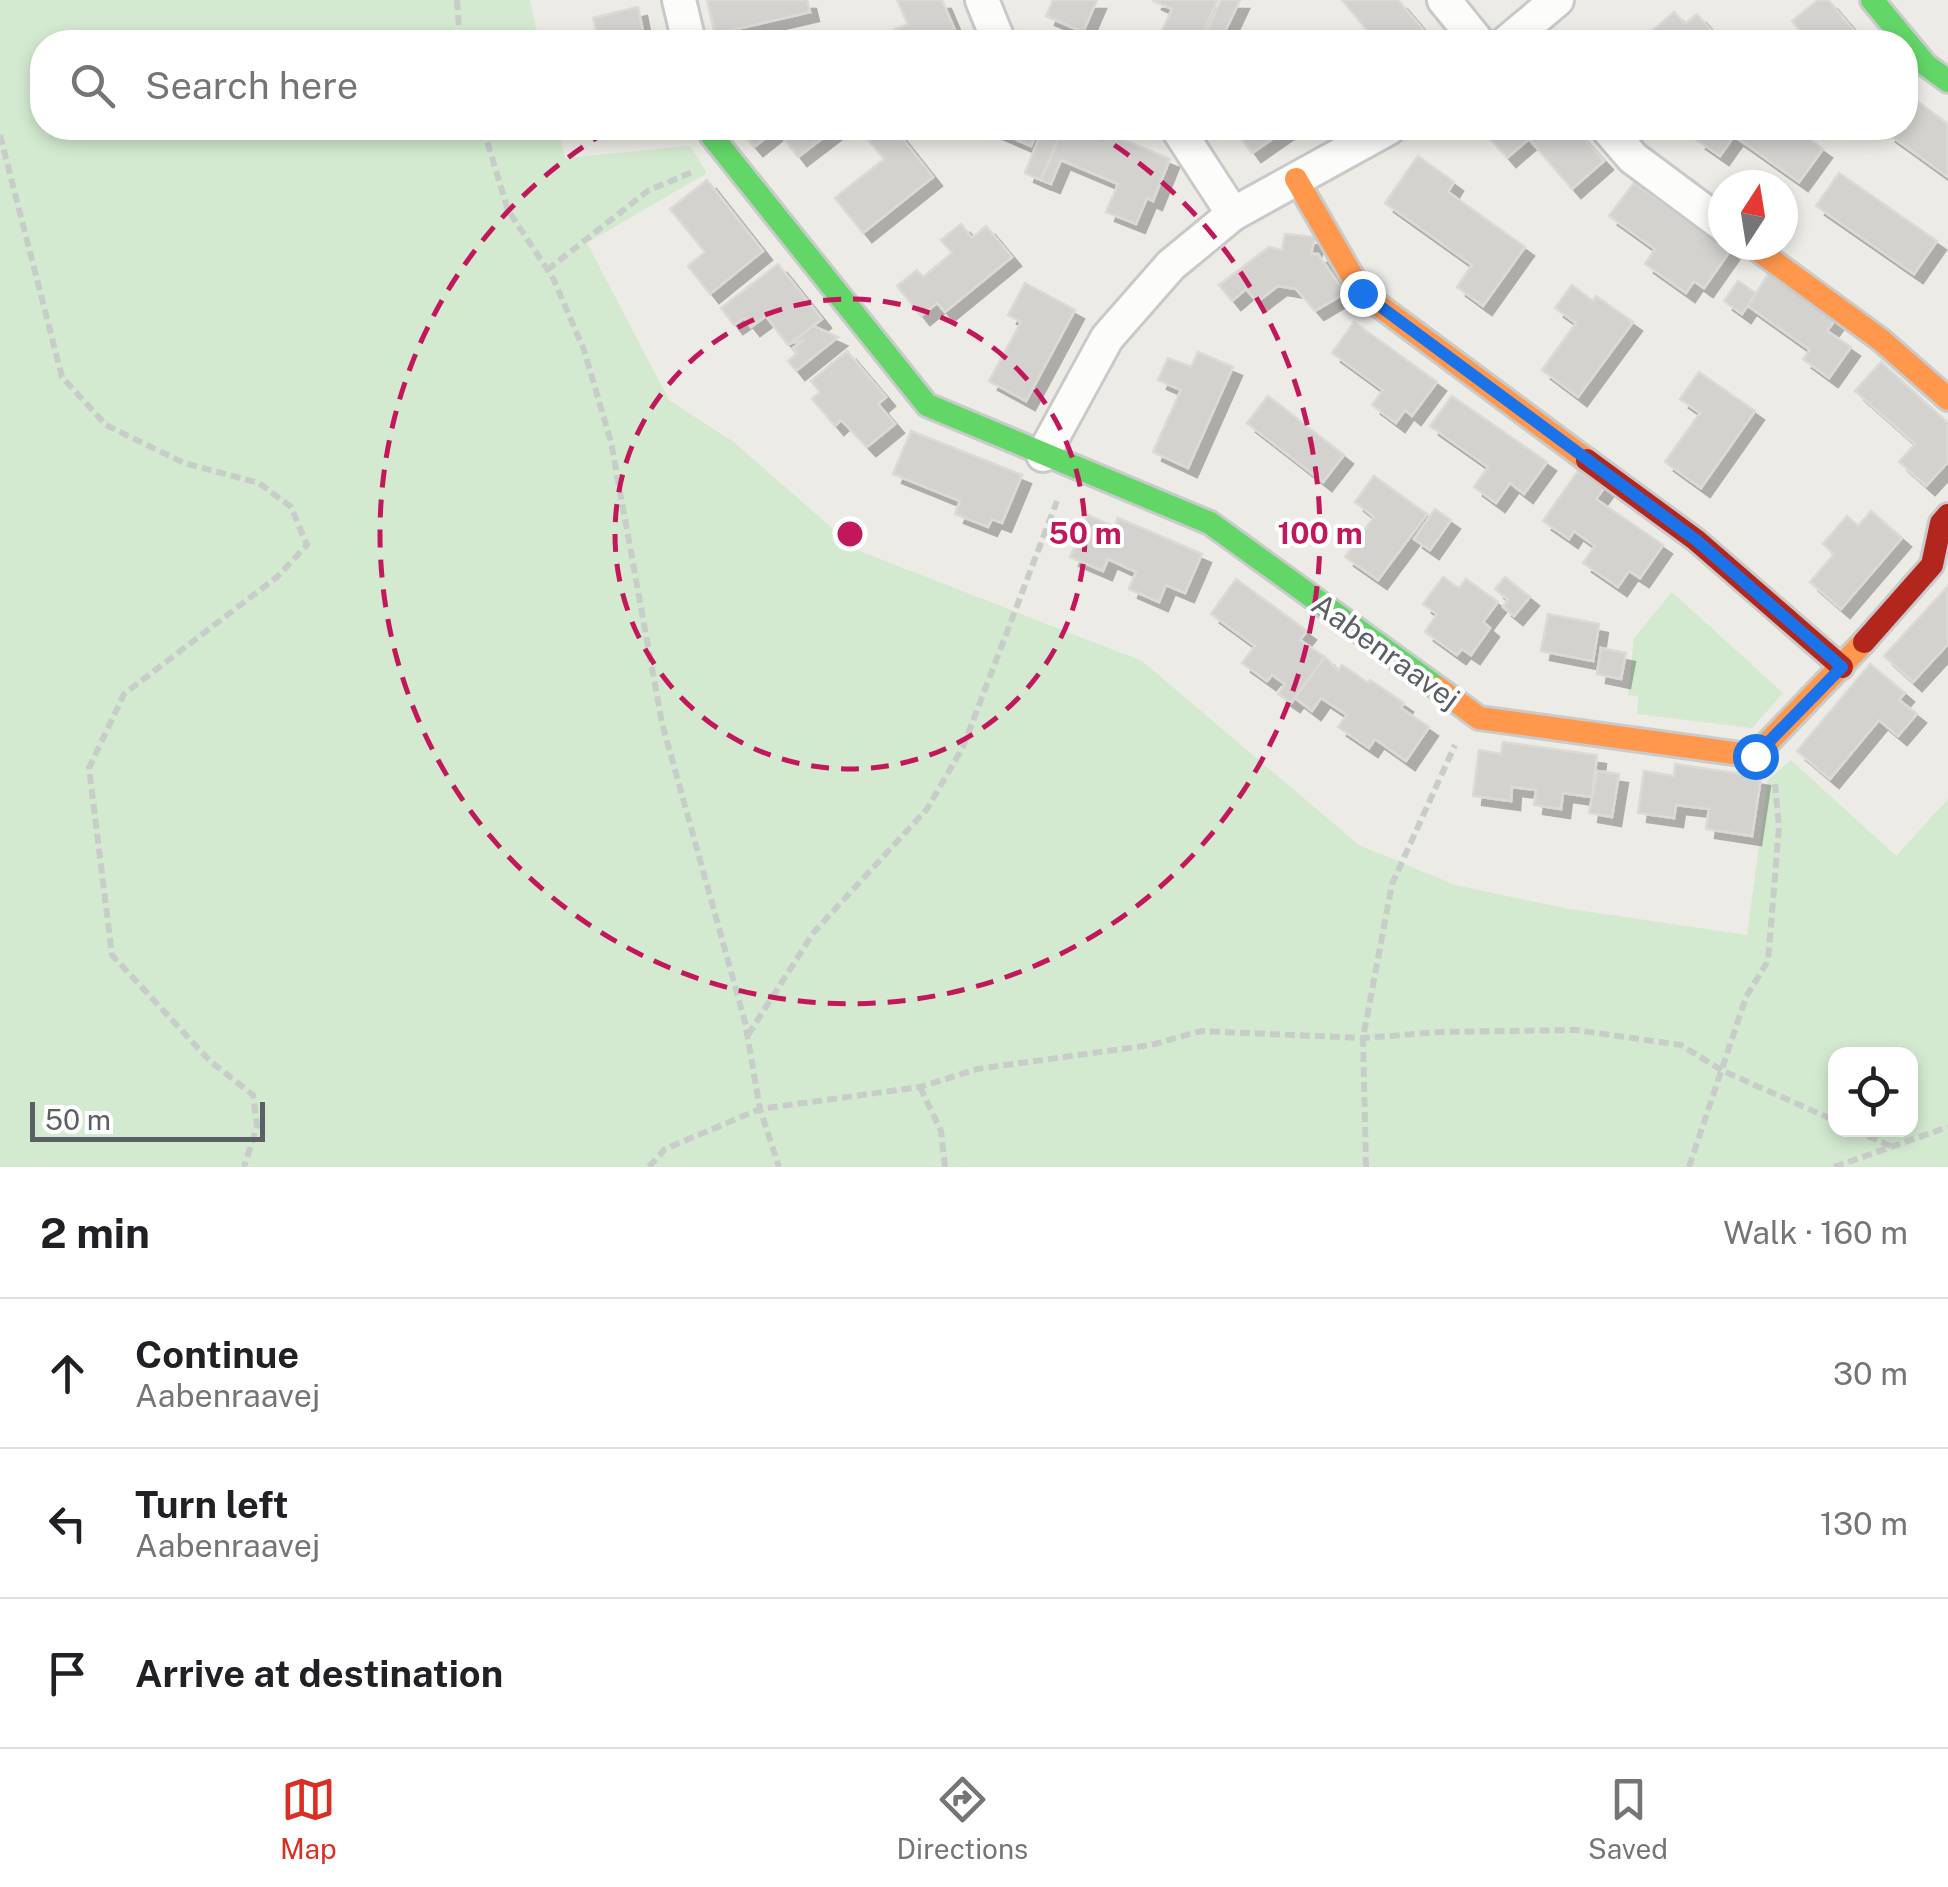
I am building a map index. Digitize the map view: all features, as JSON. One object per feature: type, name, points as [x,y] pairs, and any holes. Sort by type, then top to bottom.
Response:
[{"type":"street","points":[[679,0],[686,30]]},
{"type":"street","points":[[982,0],[994,30]]},
{"type":"street","points":[[1444,0],[1468,30]]},
{"type":"street","points":[[1529,30],[1557,0]]},
{"type":"street","points":[[1872,0],[1897,30]]},
{"type":"street","points":[[1918,55],[1948,81]]},
{"type":"street","name":"Aabenraavej","points":[[713,140],[927,406],[1210,523],[1478,718],[1755,756]]},
{"type":"street","points":[[1185,140],[1233,214]]},
{"type":"street","points":[[1057,461],[1107,338],[1171,266],[1233,214],[1367,140]]},
{"type":"street","points":[[1617,140],[1633,158],[1708,213]]},
{"type":"street","points":[[1296,179],[1362,293],[1696,540],[1842,667]]},
{"type":"street","points":[[1772,260],[1881,340],[1948,399]]},
{"type":"street","points":[[1755,756],[1842,667],[1932,564],[1941,522],[1948,515]]},
{"type":"path","points":[[457,0],[459,30]]},
{"type":"path","points":[[0,135],[62,376],[106,425],[184,463],[259,482],[291,507],[307,545],[277,577],[124,694],[89,768],[112,956],[210,1061],[253,1096],[256,1126],[244,1167]]},
{"type":"path","points":[[487,140],[508,210],[548,270],[584,350],[611,442],[662,723],[748,1036],[760,1109],[779,1167]]},
{"type":"path","points":[[548,270],[649,190],[729,158]]},
{"type":"path","points":[[748,1036],[814,932],[926,810],[963,747],[1057,461]]},
{"type":"path","points":[[1366,1167],[1363,1038],[1392,884],[1470,712]]},
{"type":"path","points":[[1689,1167],[1746,997],[1768,961],[1779,827],[1774,768],[1755,756]]},
{"type":"path","points":[[649,1167],[665,1150],[760,1109],[920,1087],[977,1069],[1151,1045],[1201,1031],[1363,1038],[1440,1032],[1576,1030],[1681,1045],[1723,1071],[1828,1117]]},
{"type":"path","points":[[920,1087],[941,1130],[945,1167]]},
{"type":"path","points":[[1834,1167],[1948,1127]]},
{"type":"path","points":[[1870,1137],[1893,1147]]},
{"type":"green space","points":[[0,0],[530,0],[536,30],[30,30],[30,140],[561,140],[565,158],[690,146],[707,173],[587,243],[669,400],[735,443],[857,550],[1142,661],[1359,845],[1455,885],[1564,908],[1747,935],[1768,780],[1791,760],[1896,856],[1948,799],[1948,1167],[0,1167]]},
{"type":"green space","points":[[1672,592],[1783,693],[1752,728],[1637,714],[1638,696],[1628,695],[1634,638]]},
{"type":"building","points":[[707,0],[807,0],[810,12],[732,30],[714,30]]},
{"type":"building","points":[[897,0],[942,0],[955,30],[894,30],[908,24]]},
{"type":"building","points":[[1053,0],[1097,0],[1084,30],[1046,16]]},
{"type":"building","points":[[1152,0],[1217,1],[1204,30],[1162,30],[1172,9]]},
{"type":"building","points":[[1221,0],[1240,0],[1226,30],[1207,30]]},
{"type":"building","points":[[1342,0],[1398,0],[1424,30],[1367,30]]},
{"type":"building","points":[[1818,0],[1828,0],[1854,30],[1800,30],[1792,21]]},
{"type":"building","points":[[638,7],[643,30],[596,30],[593,18]]},
{"type":"building","points":[[1674,12],[1685,24],[1697,14],[1711,30],[1653,30]]},
{"type":"building","points":[[1918,102],[1948,124],[1948,177],[1897,140],[1918,140]]},
{"type":"building","points":[[785,140],[820,140],[798,157]]},
{"type":"building","points":[[904,140],[933,177],[863,233],[835,198],[884,159],[869,141]]},
{"type":"building","points":[[1038,140],[1058,140],[1041,180],[1025,173]]},
{"type":"building","points":[[1058,140],[1123,140],[1170,159],[1153,201],[1147,198],[1136,224],[1106,212],[1118,184],[1061,160],[1051,184],[1041,180]]},
{"type":"building","points":[[1243,140],[1271,140],[1252,153]]},
{"type":"building","points":[[1491,140],[1528,140],[1507,158]]},
{"type":"building","points":[[1530,140],[1585,140],[1604,161],[1572,189]]},
{"type":"building","points":[[1697,140],[1731,140],[1720,156]]},
{"type":"building","points":[[1740,140],[1811,140],[1823,149],[1799,182],[1798,170],[1782,170]]},
{"type":"building","points":[[1418,156],[1454,182],[1448,192],[1525,247],[1483,306],[1457,287],[1472,265],[1385,203]]},
{"type":"building","points":[[1839,173],[1937,241],[1914,274],[1816,206]]},
{"type":"building","points":[[707,180],[763,251],[710,294],[688,266],[705,252],[670,209]]},
{"type":"building","points":[[1634,183],[1708,235],[1708,260],[1724,260],[1704,288],[1694,281],[1686,293],[1645,264],[1655,249],[1609,216]]},
{"type":"building","points":[[961,224],[972,238],[986,226],[1012,257],[945,312],[937,303],[921,316],[897,286],[917,270],[923,277],[952,253],[941,240]]},
{"type":"building","points":[[1285,234],[1315,237],[1311,254],[1318,254],[1345,293],[1315,311],[1296,289],[1278,286],[1257,302],[1246,289],[1232,301],[1219,285],[1269,247],[1282,250]]},
{"type":"building","points":[[778,264],[822,319],[788,345],[766,316],[751,327],[744,318],[734,325],[721,308]]},
{"type":"building","points":[[1769,273],[1835,320],[1827,331],[1851,347],[1829,378],[1803,359],[1810,350],[1748,306]]},
{"type":"building","points":[[1738,281],[1756,293],[1742,314],[1724,301]]},
{"type":"building","points":[[1025,283],[1075,310],[1026,401],[989,381],[1021,322],[1008,315]]},
{"type":"building","points":[[1572,285],[1593,301],[1596,296],[1633,322],[1578,397],[1542,370],[1576,323],[1555,308]]},
{"type":"building","points":[[1354,322],[1437,382],[1412,416],[1405,410],[1396,423],[1372,405],[1383,390],[1332,353]]},
{"type":"building","points":[[813,326],[838,337],[796,371],[788,361],[797,353],[793,348],[804,340],[791,343]]},
{"type":"building","points":[[847,351],[886,397],[878,404],[895,424],[867,447],[841,420],[835,426],[812,399],[820,392],[811,381]]},
{"type":"building","points":[[1198,352],[1233,367],[1188,468],[1153,452],[1181,390],[1158,380],[1168,358],[1191,367]]},
{"type":"building","points":[[1881,362],[1948,423],[1948,462],[1926,486],[1899,462],[1915,444],[1855,391]]},
{"type":"building","points":[[1699,372],[1755,411],[1701,488],[1665,462],[1700,413],[1680,399]]},
{"type":"building","points":[[1268,396],[1344,455],[1323,482],[1247,423]]},
{"type":"building","points":[[1452,396],[1547,462],[1524,494],[1510,483],[1496,503],[1474,487],[1488,467],[1430,426]]},
{"type":"building","points":[[911,431],[1022,475],[1002,523],[992,519],[988,527],[955,514],[960,501],[893,474]]},
{"type":"building","points":[[1578,471],[1604,488],[1596,499],[1663,545],[1640,578],[1629,571],[1618,587],[1583,563],[1595,546],[1574,531],[1569,539],[1543,521]]},
{"type":"building","points":[[1374,476],[1427,514],[1378,580],[1345,557],[1374,517],[1355,502]]},
{"type":"building","points":[[1435,509],[1451,520],[1430,550],[1414,539]]},
{"type":"building","points":[[1871,511],[1902,538],[1841,609],[1810,582],[1834,554],[1823,544],[1847,516],[1858,526]]},
{"type":"building","points":[[1088,515],[1114,527],[1118,518],[1202,554],[1185,593],[1166,585],[1159,602],[1129,589],[1136,572],[1108,559],[1103,571],[1070,557]]},
{"type":"building","points":[[1443,577],[1459,588],[1466,579],[1498,602],[1483,622],[1490,628],[1471,655],[1462,649],[1457,655],[1425,632],[1437,614],[1423,604]]},
{"type":"building","points":[[1505,577],[1530,597],[1514,616],[1503,607],[1508,600],[1495,589]]},
{"type":"building","points":[[1236,579],[1307,631],[1300,640],[1325,657],[1291,703],[1278,694],[1285,684],[1272,675],[1267,681],[1242,663],[1255,646],[1211,614]]},
{"type":"building","points":[[1948,586],[1948,644],[1913,682],[1884,656]]},
{"type":"building","points":[[1548,614],[1599,624],[1593,661],[1541,651]]},
{"type":"building","points":[[1601,648],[1626,653],[1621,679],[1597,674]]},
{"type":"building","points":[[1325,657],[1338,671],[1342,665],[1368,683],[1370,680],[1404,703],[1401,708],[1429,727],[1406,761],[1375,739],[1369,748],[1338,727],[1347,715],[1321,698],[1312,711],[1295,698]]},
{"type":"building","points":[[1870,664],[1905,693],[1899,700],[1917,714],[1898,736],[1879,720],[1830,779],[1797,751]]},
{"type":"building","points":[[1503,742],[1597,755],[1592,797],[1563,793],[1561,809],[1534,805],[1536,790],[1512,787],[1511,801],[1473,796],[1479,750],[1501,754]]},
{"type":"building","points":[[1675,764],[1761,777],[1752,836],[1706,829],[1709,809],[1676,805],[1674,818],[1638,813],[1644,771],[1674,776]]},
{"type":"building","points":[[1597,771],[1619,774],[1612,817],[1589,813]]},
{"type":"traffic: fast","points":[[1872,0],[1897,30]]},
{"type":"traffic: fast","points":[[1918,55],[1948,81]]},
{"type":"traffic: fast","points":[[715,140],[927,405],[1210,523],[1438,688]]},
{"type":"traffic: slow","points":[[1296,179],[1362,293],[1587,460]]},
{"type":"traffic: slow","points":[[1772,260],[1881,340],[1948,399]]},
{"type":"traffic: slow","points":[[1438,688],[1479,718],[1755,756],[1864,642]]},
{"type":"traffic: jam","points":[[1587,460],[1696,540],[1842,667]]},
{"type":"traffic: jam","points":[[1864,642],[1932,565],[1941,523],[1948,515]]},
{"type":"route","points":[[1362,293],[1696,540],[1842,667],[1755,756]]}]
